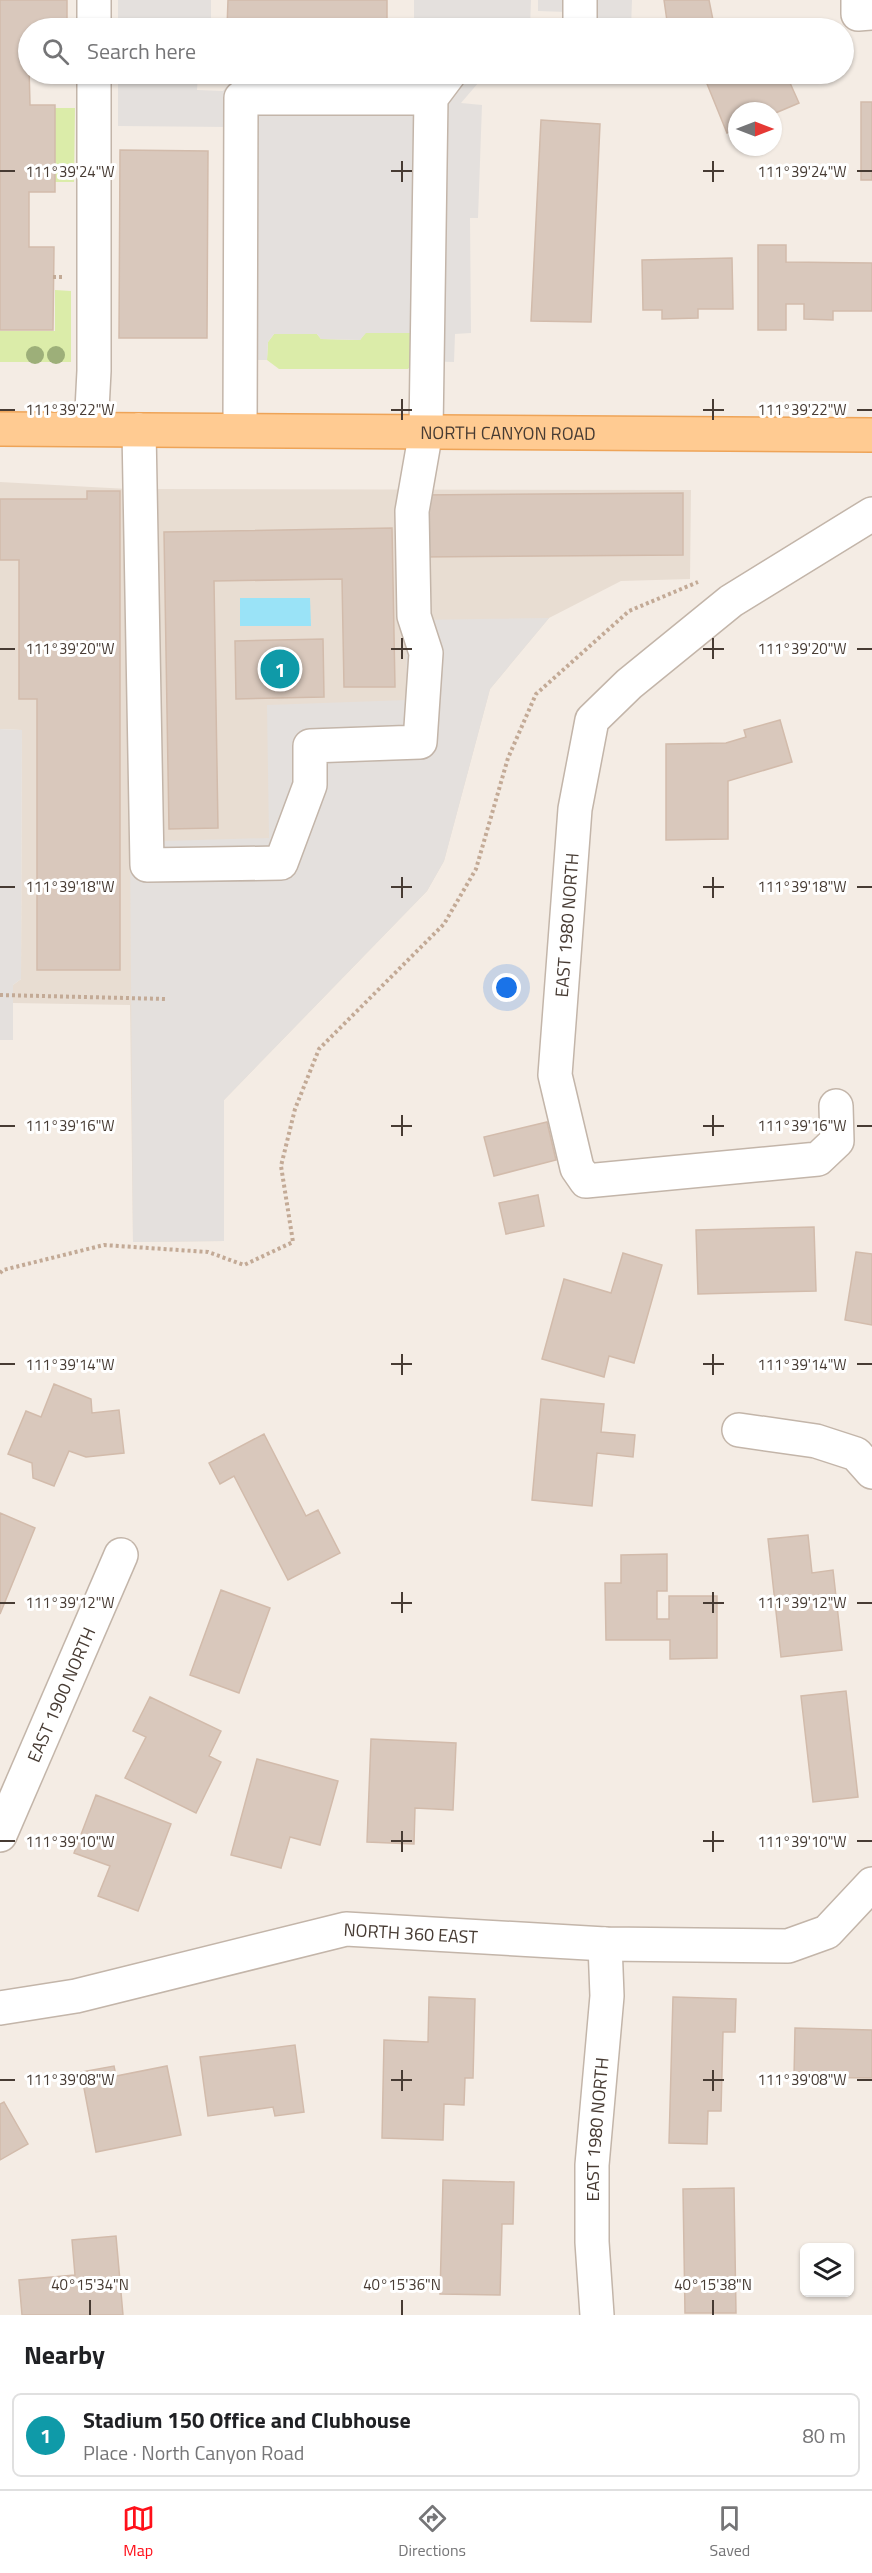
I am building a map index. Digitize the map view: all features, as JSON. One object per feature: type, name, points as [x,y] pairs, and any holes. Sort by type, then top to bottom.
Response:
[{"type":"main road","name":"NORTH CANYON ROAD","points":[[0,429],[872,435]]},
{"type":"street","points":[[94,0],[94,18]]},
{"type":"street","points":[[580,0],[580,18]]},
{"type":"street","points":[[91,429],[94,371],[94,84]]},
{"type":"street","points":[[139,430],[147,865],[281,864],[310,785],[310,746],[420,742],[426,654],[414,616],[412,511],[426,431],[440,86],[242,98],[240,430]]},
{"type":"street","name":"EAST 1980 NORTH","points":[[836,1106],[837,1141],[818,1159],[586,1181],[577,1168],[555,1075],[575,808],[592,720],[629,684],[731,601],[872,514]]},
{"type":"street","points":[[739,1430],[816,1441],[856,1454],[872,1472]]},
{"type":"street","name":"EAST 1900 NORTH","points":[[0,1835],[121,1555]]},
{"type":"street","name":"NORTH 360 EAST","points":[[0,2007],[76,1996],[346,1929],[605,1944],[788,1946],[827,1932],[872,1884]]},
{"type":"street","name":"EAST 1980 NORTH","points":[[597,2315],[592,2242],[592,2165],[608,1996],[605,1944]]},
{"type":"path","points":[[0,1273],[3,1270],[104,1245],[208,1252],[244,1265],[293,1242],[281,1166],[295,1109],[319,1049],[444,924],[476,869],[508,758],[536,694],[629,611],[702,580]]},
{"type":"path","points":[[0,995],[167,999]]},
{"type":"shaded area","points":[[118,0],[211,0],[211,18],[118,18]]},
{"type":"shaded area","points":[[414,0],[531,0],[530,18],[414,18]]},
{"type":"shaded area","points":[[538,0],[632,0],[631,18],[567,18],[567,12],[538,11]]},
{"type":"shaded area","points":[[118,84],[197,84],[197,90],[223,91],[229,84],[477,84],[461,103],[482,105],[478,218],[470,218],[471,333],[455,334],[454,362],[416,361],[412,333],[366,333],[360,340],[321,339],[317,334],[274,334],[268,342],[267,360],[226,360],[228,127],[118,126]]},
{"type":"shaded area","points":[[0,482],[128,489],[691,490],[690,579],[621,581],[549,618],[490,689],[444,861],[427,891],[224,1100],[224,1241],[133,1242],[130,1005],[13,1003],[13,985],[21,979],[22,730],[0,729]]},
{"type":"shaded area","points":[[549,618],[490,689],[444,861],[427,891],[224,1100],[224,1241],[133,1242],[130,842],[269,838],[267,705],[407,700],[406,626],[416,620]]},
{"type":"shaded area","points":[[0,729],[22,730],[21,979],[13,985],[13,1040],[0,1040]]},
{"type":"green space","points":[[55,108],[75,108],[74,182],[55,182]]},
{"type":"green space","points":[[55,290],[71,291],[71,362],[0,362],[0,331],[55,331]]},
{"type":"green space","points":[[365,333],[412,333],[416,361],[408,369],[279,369],[267,360],[268,342],[274,334],[317,334],[321,339],[360,340]]},
{"type":"water","points":[[240,598],[310,598],[311,626],[240,626]]},
{"type":"building","points":[[0,0],[67,0],[67,18],[18,18],[18,84],[29,84],[30,105],[55,105],[55,192],[29,192],[29,247],[54,247],[53,330],[0,330]]},
{"type":"building","points":[[228,0],[387,0],[387,18],[227,18]]},
{"type":"building","points":[[664,0],[709,0],[713,18],[667,18]]},
{"type":"building","points":[[707,84],[790,84],[799,103],[782,110],[782,102],[728,102],[728,133]]},
{"type":"building","points":[[861,102],[872,102],[872,180],[861,180]]},
{"type":"building","points":[[541,120],[600,124],[591,322],[531,321]]},
{"type":"building","points":[[120,150],[208,151],[207,338],[119,338]]},
{"type":"building","points":[[758,245],[786,245],[786,262],[872,263],[872,311],[833,311],[833,320],[804,319],[804,304],[786,304],[786,330],[758,330]]},
{"type":"building","points":[[732,258],[733,309],[698,309],[698,318],[662,319],[662,310],[643,310],[642,260]]},
{"type":"building","points":[[87,491],[120,491],[120,970],[37,970],[37,699],[19,699],[19,560],[0,560],[0,499],[87,499]]},
{"type":"building","points":[[683,493],[683,555],[420,557],[419,495]]},
{"type":"building","points":[[392,528],[395,687],[344,687],[342,579],[214,581],[218,828],[169,829],[164,532]]},
{"type":"building","points":[[323,639],[324,697],[236,699],[235,641]]},
{"type":"building","points":[[780,720],[792,762],[728,781],[728,839],[666,840],[666,744],[726,743],[746,737],[744,730]]},
{"type":"building","points":[[547,1122],[556,1160],[494,1176],[484,1137]]},
{"type":"building","points":[[538,1195],[544,1226],[506,1234],[499,1203]]},
{"type":"building","points":[[814,1227],[816,1291],[698,1294],[696,1230]]},
{"type":"building","points":[[856,1252],[872,1254],[872,1325],[845,1320]]},
{"type":"building","points":[[623,1253],[662,1265],[634,1363],[609,1356],[604,1377],[542,1359],[564,1279],[611,1293]]},
{"type":"building","points":[[54,1384],[91,1399],[92,1413],[119,1410],[124,1453],[86,1457],[69,1451],[54,1486],[33,1478],[32,1463],[8,1454],[26,1411],[41,1417]]},
{"type":"building","points":[[541,1399],[604,1404],[601,1432],[635,1435],[633,1457],[597,1453],[592,1506],[532,1500]]},
{"type":"building","points":[[264,1434],[306,1516],[318,1510],[340,1553],[288,1580],[234,1476],[220,1484],[209,1463]]},
{"type":"building","points":[[0,1513],[35,1528],[0,1614]]},
{"type":"building","points":[[808,1535],[812,1573],[833,1570],[842,1650],[781,1657],[768,1539]]},
{"type":"building","points":[[667,1554],[667,1591],[657,1591],[657,1619],[669,1619],[669,1596],[717,1596],[717,1658],[670,1659],[670,1640],[606,1640],[605,1583],[621,1583],[621,1555]]},
{"type":"building","points":[[221,1590],[270,1608],[239,1693],[190,1675]]},
{"type":"building","points":[[846,1691],[858,1797],[813,1802],[801,1696]]},
{"type":"building","points":[[150,1697],[221,1731],[209,1756],[221,1762],[196,1813],[125,1778],[146,1737],[133,1731]]},
{"type":"building","points":[[371,1739],[456,1743],[453,1810],[415,1808],[414,1844],[367,1842]]},
{"type":"building","points":[[257,1759],[338,1781],[320,1845],[290,1837],[281,1868],[231,1855]]},
{"type":"building","points":[[96,1795],[171,1824],[138,1911],[98,1896],[110,1866],[74,1853]]},
{"type":"building","points":[[429,1997],[475,1999],[473,2078],[465,2078],[464,2105],[444,2104],[443,2140],[382,2138],[384,2040],[428,2042]]},
{"type":"building","points":[[673,1997],[736,1999],[735,2032],[723,2032],[721,2111],[708,2111],[707,2144],[669,2143]]},
{"type":"building","points":[[795,2028],[872,2030],[872,2078],[794,2077]]},
{"type":"building","points":[[295,2045],[304,2112],[275,2116],[273,2107],[208,2116],[200,2057]]},
{"type":"building","points":[[114,2066],[116,2076],[167,2066],[181,2135],[96,2152],[81,2072]]},
{"type":"building","points":[[4,2102],[28,2144],[0,2160],[0,2104]]},
{"type":"building","points":[[443,2180],[514,2182],[513,2224],[502,2224],[500,2295],[440,2294]]},
{"type":"building","points":[[734,2188],[736,2313],[685,2313],[683,2189]]},
{"type":"building","points":[[116,2236],[123,2315],[22,2315],[19,2280],[75,2275],[72,2240]]},
{"type":"place","name":"Stadium 150 Office and Clubhouse","points":[[280,669]]}]
